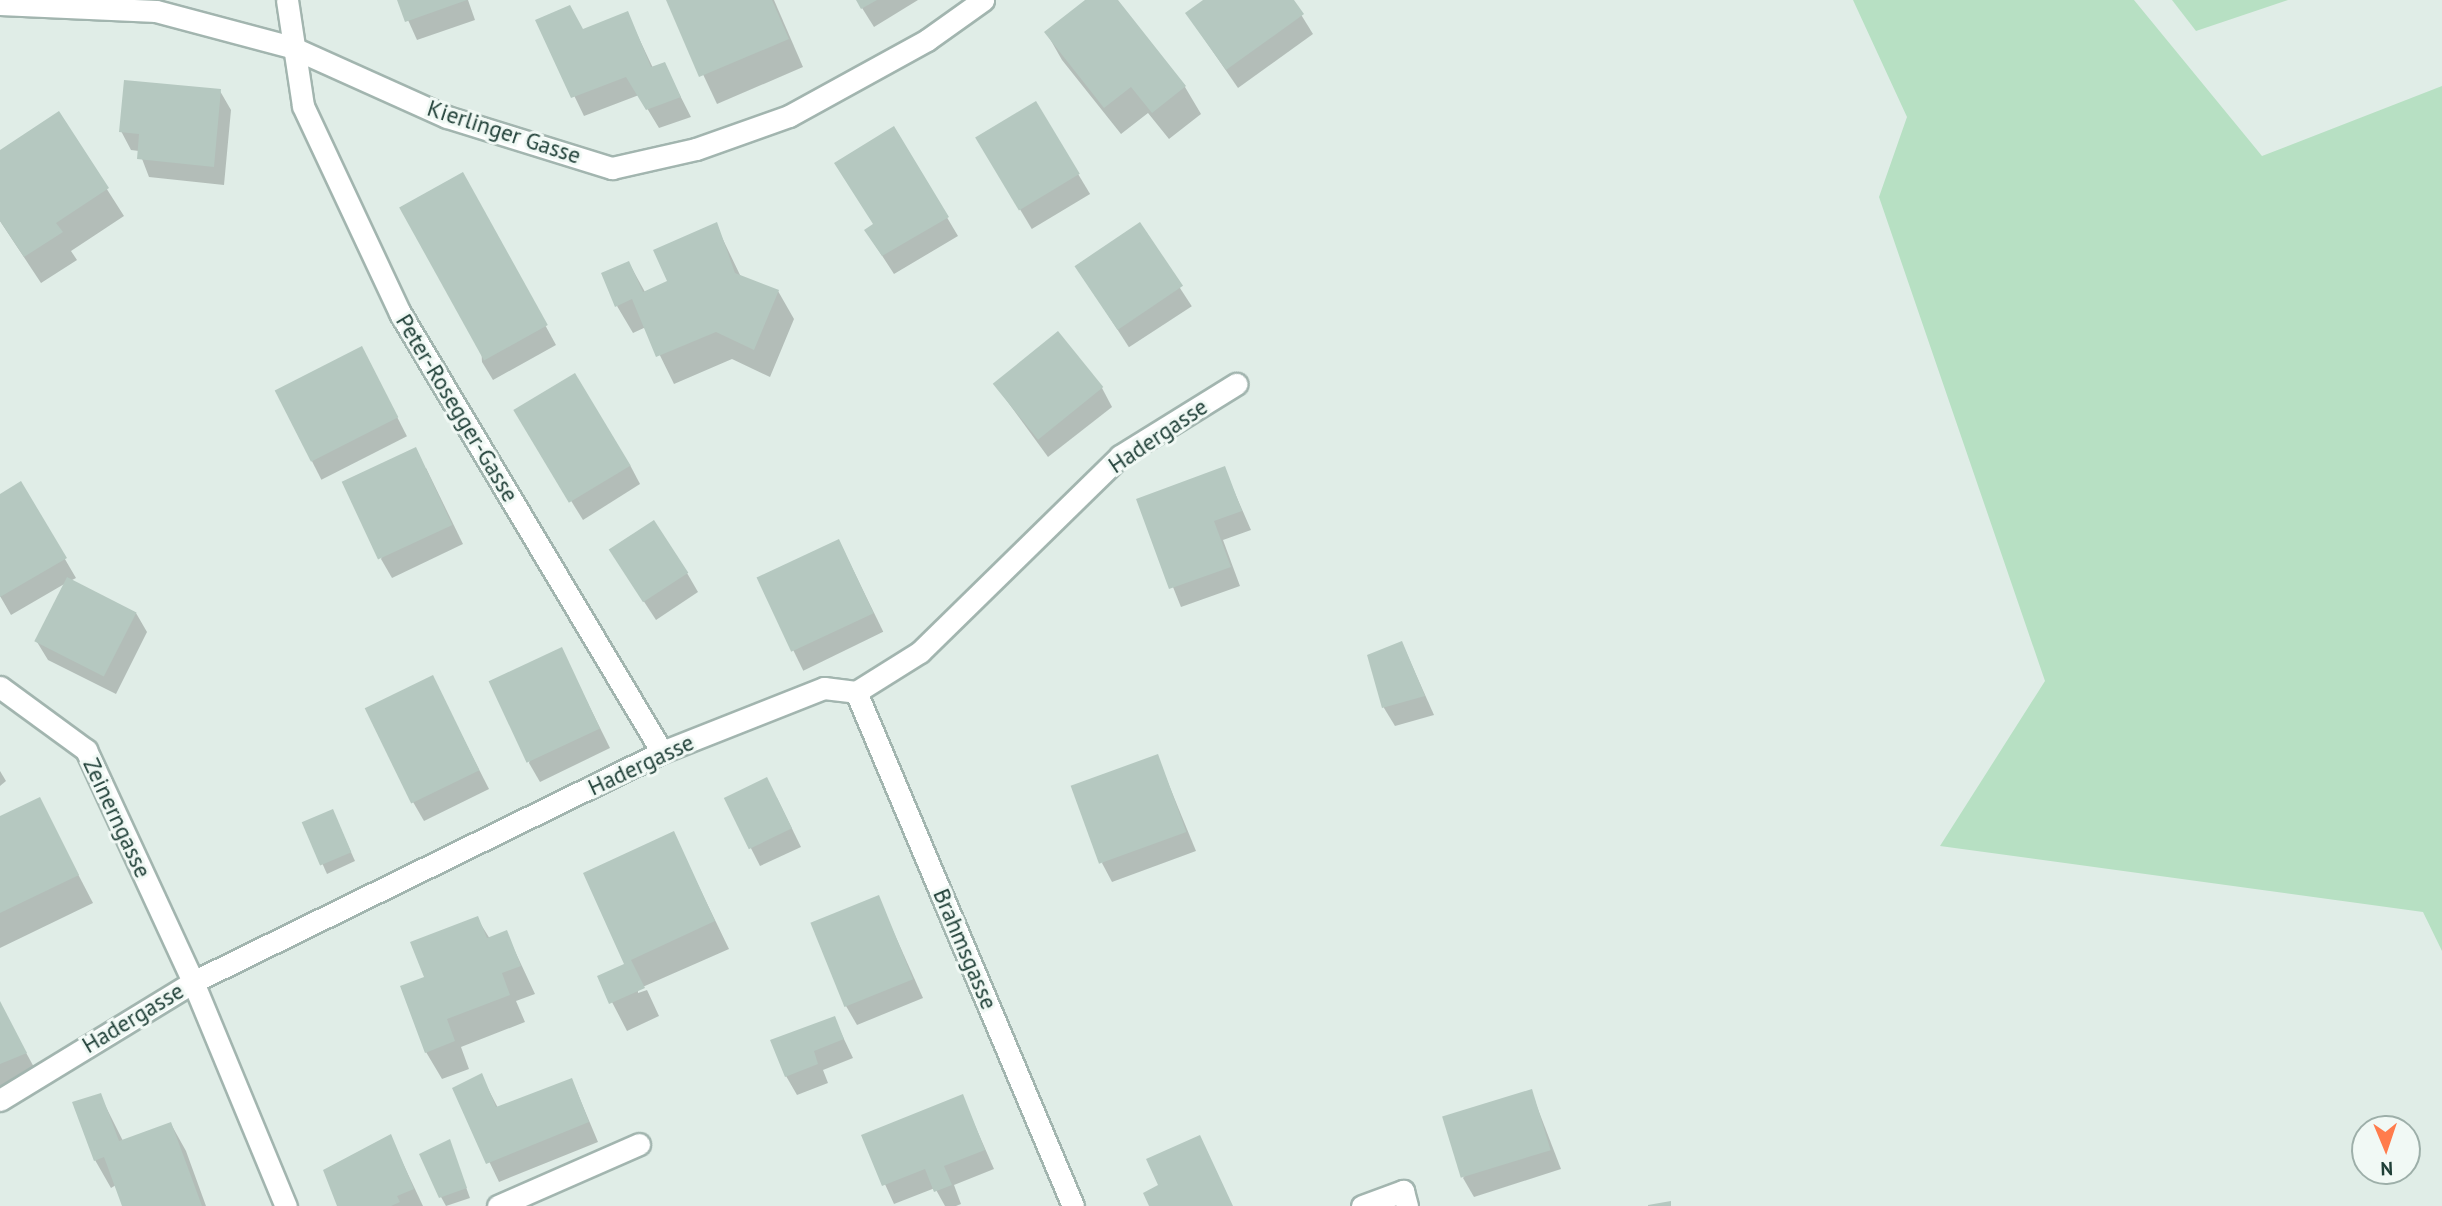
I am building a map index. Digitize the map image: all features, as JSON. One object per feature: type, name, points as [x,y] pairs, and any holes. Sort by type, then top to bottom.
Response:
[{"type":"street","name":"Peter-Rosegger-Gasse","points":[[287,0],[291,47],[303,106],[400,313],[662,752]]},
{"type":"street","name":"Kierlinger Gasse","points":[[0,4],[156,11],[291,47],[447,117],[612,168],[695,149],[789,116],[928,40],[983,0]]},
{"type":"street","name":"Hadergasse","points":[[0,1100],[193,982],[662,752],[824,688],[856,692],[920,652],[1120,456],[1236,384]]},
{"type":"street","name":"Zeinerngasse","points":[[0,687],[86,750],[193,982],[286,1206]]},
{"type":"street","name":"Brahmsgasse","points":[[856,692],[1073,1206]]},
{"type":"street","points":[[498,1206],[639,1144]]},
{"type":"street","points":[[1362,1206],[1403,1191],[1407,1206]]},
{"type":"green space","points":[[1853,0],[2134,0],[2262,156],[2442,86],[2442,951],[2423,912],[1940,846],[2045,681],[1879,197],[1907,117]]},
{"type":"green space","points":[[2172,0],[2288,0],[2196,31]]},
{"type":"building","points":[[397,0],[467,0],[405,22]]},
{"type":"building","points":[[666,0],[772,0],[789,39],[699,77]]},
{"type":"building","points":[[856,0],[877,0],[861,9]]},
{"type":"building","points":[[1085,0],[1118,0],[1186,86],[1152,113],[1131,87],[1104,108],[1044,32]]},
{"type":"building","points":[[1203,0],[1294,0],[1304,14],[1226,70],[1185,13]]},
{"type":"building","points":[[570,5],[583,29],[628,11],[651,67],[665,62],[681,97],[646,110],[626,77],[571,98],[535,20]]},
{"type":"building","points":[[124,80],[221,89],[214,167],[137,159],[139,134],[119,132]]},
{"type":"building","points":[[1036,101],[1080,174],[1019,210],[975,138]]},
{"type":"building","points":[[59,111],[109,188],[56,223],[63,232],[24,257],[0,221],[0,150]]},
{"type":"building","points":[[894,126],[949,217],[882,256],[864,230],[873,224],[834,163]]},
{"type":"building","points":[[463,172],[548,325],[484,360],[399,207]]},
{"type":"building","points":[[717,222],[735,273],[779,290],[754,350],[716,332],[656,357],[632,299],[615,307],[601,273],[629,261],[643,292],[667,281],[653,250]]},
{"type":"building","points":[[1140,222],[1183,286],[1118,330],[1075,266]]},
{"type":"building","points":[[1058,331],[1103,387],[1038,440],[993,384]]},
{"type":"building","points":[[362,346],[398,417],[311,462],[275,390]]},
{"type":"building","points":[[575,373],[631,466],[569,503],[513,410]]},
{"type":"building","points":[[416,447],[452,525],[378,560],[342,482]]},
{"type":"building","points":[[1225,466],[1242,511],[1214,521],[1231,567],[1169,589],[1136,499]]},
{"type":"building","points":[[21,481],[67,558],[0,597],[0,494]]},
{"type":"building","points":[[654,520],[688,573],[643,602],[609,549]]},
{"type":"building","points":[[839,539],[874,613],[791,652],[757,577]]},
{"type":"building","points":[[67,577],[136,612],[104,677],[34,641]]},
{"type":"building","points":[[1402,641],[1425,696],[1382,708],[1367,655]]},
{"type":"building","points":[[562,647],[600,729],[527,763],[489,681]]},
{"type":"building","points":[[433,675],[479,770],[411,804],[365,708]]},
{"type":"building","points":[[1158,754],[1186,832],[1099,864],[1071,786]]},
{"type":"building","points":[[767,777],[792,828],[749,849],[724,798]]},
{"type":"building","points":[[40,797],[79,875],[0,913],[0,816]]},
{"type":"building","points":[[333,809],[351,852],[320,866],[302,822]]},
{"type":"building","points":[[674,831],[715,921],[631,960],[645,988],[609,1004],[597,976],[624,964],[583,873]]},
{"type":"building","points":[[879,895],[913,979],[844,1007],[810,923]]},
{"type":"building","points":[[478,916],[487,938],[507,930],[521,966],[502,973],[510,995],[447,1019],[455,1041],[425,1053],[400,986],[424,977],[410,942]]},
{"type":"building","points":[[0,1001],[27,1053],[0,1064]]},
{"type":"building","points":[[835,1016],[844,1039],[814,1051],[818,1064],[785,1077],[770,1040]]},
{"type":"building","points":[[482,1073],[496,1107],[572,1078],[589,1122],[486,1164],[452,1088]]},
{"type":"building","points":[[1532,1089],[1551,1150],[1461,1178],[1442,1116]]},
{"type":"building","points":[[101,1093],[119,1141],[171,1122],[202,1206],[122,1206],[104,1157],[94,1161],[72,1102]]},
{"type":"building","points":[[963,1094],[985,1150],[944,1166],[952,1185],[934,1192],[925,1169],[882,1186],[861,1135]]},
{"type":"building","points":[[391,1134],[414,1189],[397,1196],[400,1202],[391,1206],[337,1206],[323,1170]]},
{"type":"building","points":[[1200,1135],[1233,1206],[1149,1206],[1143,1193],[1158,1185],[1146,1159]]},
{"type":"building","points":[[450,1139],[467,1188],[439,1198],[419,1154]]},
{"type":"building","points":[[1671,1201],[1671,1206],[1648,1206],[1648,1205]]}]
